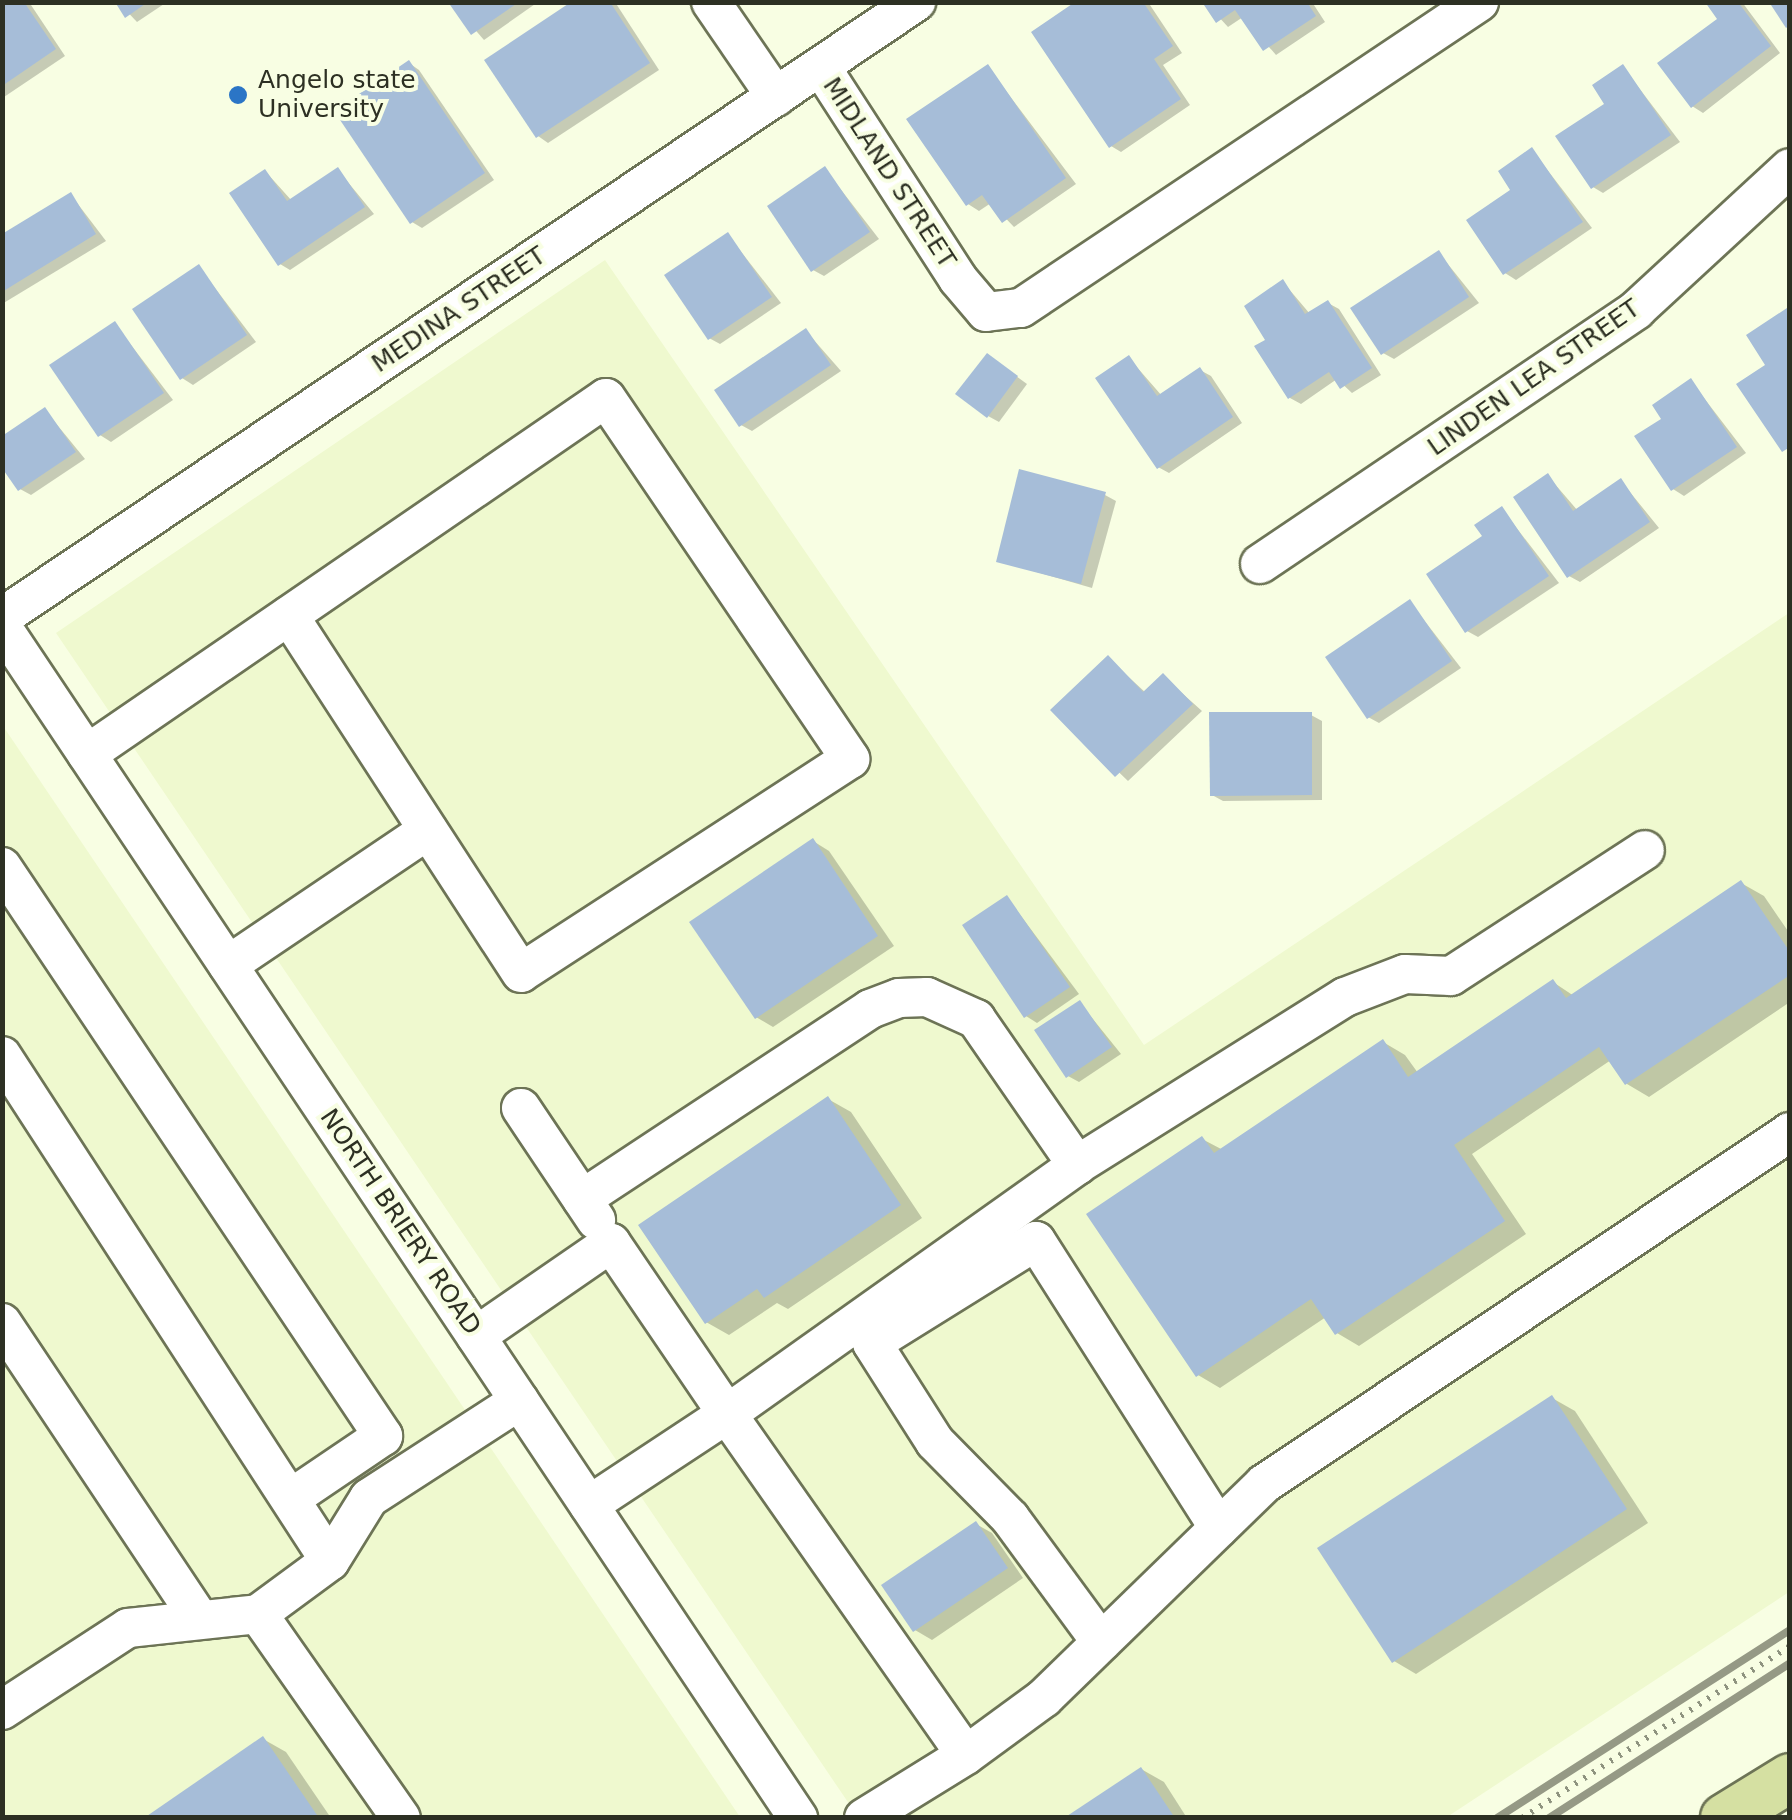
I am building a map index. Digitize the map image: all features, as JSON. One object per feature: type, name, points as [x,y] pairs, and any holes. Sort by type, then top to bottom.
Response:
[{"type":"main road","points":[[1725,1818],[1790,1778]]},
{"type":"street","points":[[711,2],[776,97]]},
{"type":"street","name":"MEDINA STREET","points":[[2,618],[916,2]]},
{"type":"street","name":"MIDLAND STREET","points":[[821,67],[958,279],[986,312],[1021,308],[1479,2]]},
{"type":"street","name":"LINDEN LEA STREET","points":[[1260,564],[1636,310],[1790,168]]},
{"type":"street","points":[[87,754],[288,616],[606,398],[850,759],[521,973],[288,616]]},
{"type":"street","name":"NORTH BRIERY ROAD","points":[[2,626],[798,1818]]},
{"type":"street","points":[[228,965],[428,830]]},
{"type":"street","points":[[589,1505],[727,1414],[1077,1165],[1345,996],[1404,974],[1451,976],[1645,850]]},
{"type":"street","points":[[2,867],[383,1436],[290,1499]]},
{"type":"street","points":[[582,1199],[870,1010],[899,998],[927,997],[976,1019],[1077,1165]]},
{"type":"street","points":[[2,1056],[330,1561]]},
{"type":"street","points":[[522,1108],[727,1414],[966,1755]]},
{"type":"street","points":[[864,1818],[966,1755],[1044,1698],[1264,1484],[1790,1132]]},
{"type":"street","points":[[1018,1206],[1036,1242],[1219,1528]]},
{"type":"street","points":[[1036,1242],[872,1343],[935,1442],[1010,1518],[1102,1642]]},
{"type":"street","points":[[476,1336],[612,1244]]},
{"type":"street","points":[[2,1322],[199,1618]]},
{"type":"street","points":[[2,1710],[128,1628],[258,1614],[330,1561],[369,1498],[519,1400]]},
{"type":"street","points":[[258,1614],[401,1818]]},
{"type":"path","points":[[1522,1818],[1790,1646]]},
{"type":"shaded area","points":[[605,260],[1144,1045],[1789,613],[1789,1592],[1447,1817],[858,1817],[56,633]]},
{"type":"shaded area","points":[[3,726],[740,1817],[3,1817]]},
{"type":"building","points":[[2,2],[24,2],[56,49],[2,86]]},
{"type":"building","points":[[115,2],[148,2],[125,18]]},
{"type":"building","points":[[448,2],[519,2],[471,35]]},
{"type":"building","points":[[571,2],[610,2],[650,63],[536,138],[484,60]]},
{"type":"building","points":[[1075,2],[1143,2],[1173,46],[1154,59],[1181,99],[1109,148],[1031,32]]},
{"type":"building","points":[[1202,2],[1307,2],[1316,16],[1263,51],[1235,10],[1216,23]]},
{"type":"building","points":[[1705,2],[1738,2],[1771,46],[1691,108],[1657,63],[1717,19]]},
{"type":"building","points":[[1769,2],[1790,2],[1790,25],[1786,28]]},
{"type":"building","points":[[409,60],[485,173],[410,224],[334,111]]},
{"type":"building","points":[[988,64],[1066,178],[1002,223],[982,195],[966,206],[906,119]]},
{"type":"building","points":[[1623,64],[1671,135],[1591,189],[1555,136],[1604,104],[1592,85]]},
{"type":"building","points":[[1532,147],[1583,222],[1503,275],[1466,220],[1510,190],[1498,171]]},
{"type":"building","points":[[825,166],[870,232],[811,272],[767,206]]},
{"type":"building","points":[[338,167],[365,207],[278,266],[229,193],[265,169],[287,201]]},
{"type":"building","points":[[71,192],[96,234],[2,292],[2,234]]},
{"type":"building","points":[[728,232],[772,297],[708,340],[664,275]]},
{"type":"building","points":[[1439,250],[1469,297],[1381,355],[1350,308]]},
{"type":"building","points":[[199,264],[247,335],[180,380],[132,309]]},
{"type":"building","points":[[1283,279],[1305,314],[1328,300],[1372,368],[1340,389],[1329,372],[1288,399],[1254,346],[1265,340],[1244,306]]},
{"type":"building","points":[[1790,306],[1790,447],[1782,452],[1736,384],[1765,365],[1746,335]]},
{"type":"building","points":[[115,321],[164,393],[98,437],[49,365]]},
{"type":"building","points":[[806,328],[831,365],[739,427],[714,390]]},
{"type":"building","points":[[987,353],[1018,376],[987,418],[955,394]]},
{"type":"building","points":[[1129,355],[1157,396],[1200,367],[1233,417],[1157,469],[1095,378]]},
{"type":"building","points":[[1691,378],[1737,447],[1671,491],[1634,436],[1661,419],[1652,405]]},
{"type":"building","points":[[45,407],[76,452],[18,491],[2,468],[2,436]]},
{"type":"building","points":[[1019,469],[1106,492],[1081,584],[996,562]]},
{"type":"building","points":[[1548,473],[1573,511],[1621,478],[1650,522],[1567,578],[1513,497]]},
{"type":"building","points":[[1502,506],[1549,576],[1465,633],[1426,574],[1482,536],[1474,525]]},
{"type":"building","points":[[1410,599],[1452,661],[1367,719],[1325,657]]},
{"type":"building","points":[[1108,655],[1143,692],[1163,673],[1193,704],[1115,777],[1050,710]]},
{"type":"building","points":[[1209,712],[1312,712],[1312,795],[1210,796]]},
{"type":"building","points":[[813,838],[878,936],[755,1019],[689,922]]},
{"type":"building","points":[[1741,880],[1790,952],[1790,975],[1625,1085],[1599,1047],[1454,1145],[1505,1221],[1335,1335],[1311,1299],[1196,1377],[1086,1214],[1202,1136],[1214,1153],[1383,1039],[1408,1077],[1553,979],[1566,998]]},
{"type":"building","points":[[1007,895],[1070,987],[1024,1018],[962,925]]},
{"type":"building","points":[[1080,1000],[1112,1047],[1066,1078],[1034,1030]]},
{"type":"building","points":[[828,1096],[901,1205],[764,1298],[757,1289],[705,1324],[638,1225]]},
{"type":"building","points":[[1552,1395],[1627,1509],[1392,1663],[1317,1548]]},
{"type":"building","points":[[976,1521],[1008,1568],[913,1632],[881,1585]]},
{"type":"building","points":[[263,1736],[319,1818],[144,1818]]},
{"type":"building","points":[[1141,1767],[1175,1818],[1064,1818]]},
{"type":"railway","points":[[1497,1818],[1790,1630]]},
{"type":"railway","points":[[1549,1818],[1790,1663]]},
{"type":"place","name":"Angelo state University","points":[[238,95]]}]
